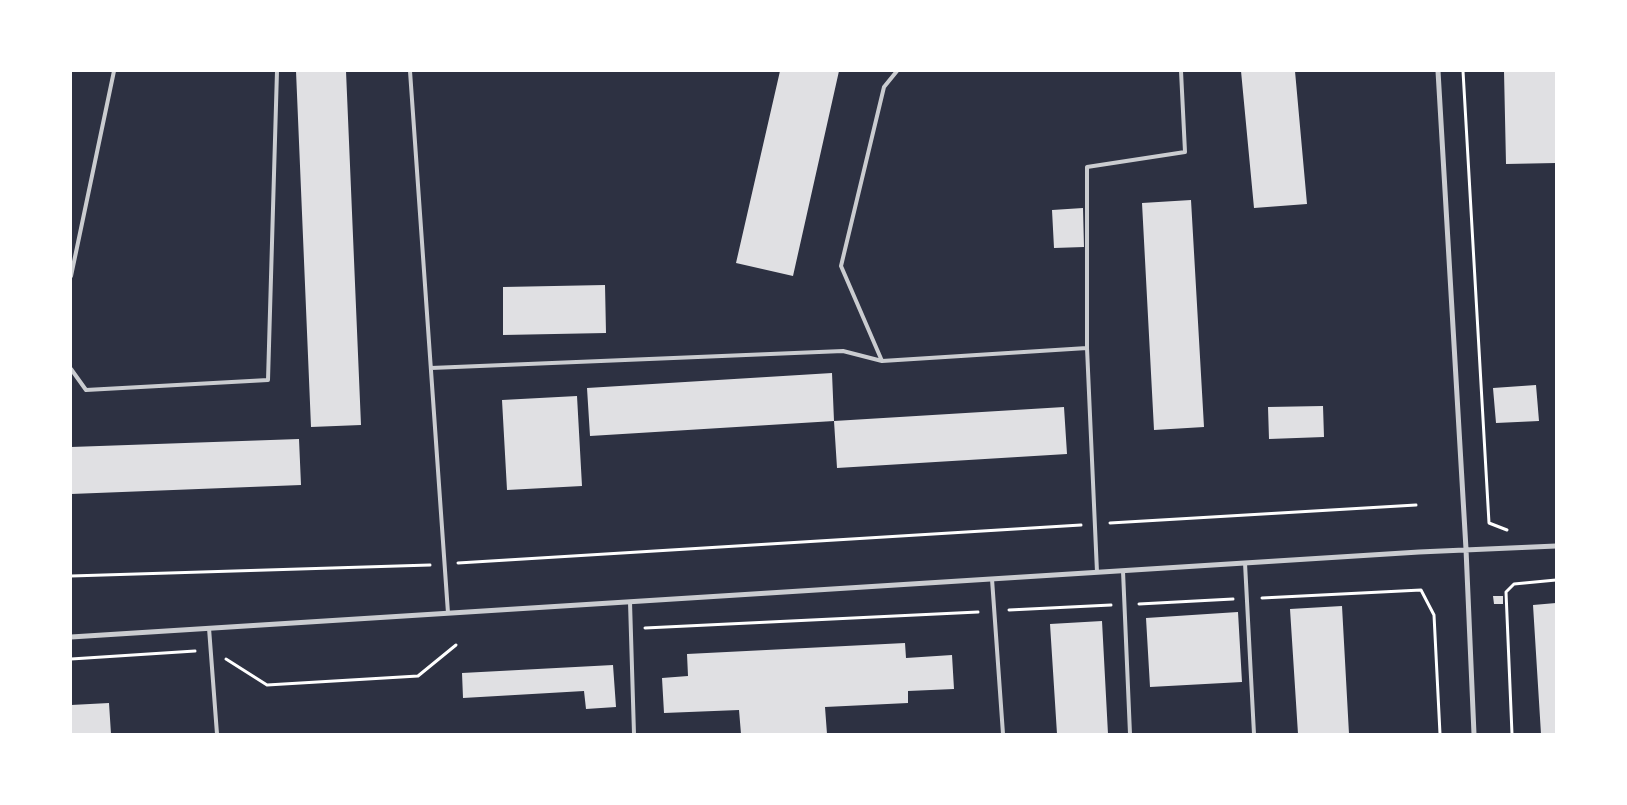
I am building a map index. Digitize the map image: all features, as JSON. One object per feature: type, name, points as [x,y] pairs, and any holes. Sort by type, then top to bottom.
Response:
[{"type":"street","points":[[1438,71],[1466,549],[1474,734]]},
{"type":"street","points":[[71,637],[1466,549],[1556,546]]},
{"type":"lane","points":[[71,276],[114,71]]},
{"type":"lane","points":[[71,369],[86,390],[268,380],[277,71]]},
{"type":"lane","points":[[410,71],[448,613]]},
{"type":"lane","points":[[882,361],[841,266],[884,87],[897,71]]},
{"type":"lane","points":[[1097,572],[1088,348],[1087,166],[1185,152],[1181,71]]},
{"type":"lane","points":[[431,368],[843,351],[882,361],[1088,348]]},
{"type":"lane","points":[[1245,563],[1254,734]]},
{"type":"lane","points":[[1123,571],[1130,734]]},
{"type":"lane","points":[[992,579],[1002,734]]},
{"type":"lane","points":[[630,602],[634,734]]},
{"type":"lane","points":[[209,628],[217,734]]},
{"type":"path","points":[[1463,71],[1489,523],[1510,531]]},
{"type":"path","points":[[71,576],[444,564],[1416,504]]},
{"type":"path","points":[[1512,734],[1506,592],[1514,584],[1556,580]]},
{"type":"path","points":[[630,629],[1421,590],[1434,615],[1440,734]]},
{"type":"path","points":[[71,659],[211,650],[267,685],[418,676],[456,644]]},
{"type":"building","points":[[296,71],[346,71],[361,425],[311,427]]},
{"type":"building","points":[[780,71],[839,71],[793,276],[736,263]]},
{"type":"building","points":[[1241,71],[1295,71],[1307,204],[1254,208]]},
{"type":"building","points":[[1504,71],[1556,71],[1556,163],[1506,164]]},
{"type":"building","points":[[1191,200],[1204,427],[1154,430],[1142,203]]},
{"type":"building","points":[[1083,208],[1084,247],[1054,248],[1052,210]]},
{"type":"building","points":[[605,285],[606,333],[503,335],[503,287]]},
{"type":"building","points":[[832,373],[834,421],[590,436],[587,388]]},
{"type":"building","points":[[1536,385],[1539,421],[1496,423],[1493,388]]},
{"type":"building","points":[[577,396],[582,486],[507,490],[502,400]]},
{"type":"building","points":[[1323,406],[1324,437],[1269,439],[1268,407]]},
{"type":"building","points":[[1064,407],[1067,454],[837,468],[834,421]]},
{"type":"building","points":[[299,439],[301,485],[71,494],[71,447]]},
{"type":"building","points":[[1493,596],[1503,596],[1503,604],[1494,604]]},
{"type":"building","points":[[1556,603],[1556,734],[1541,734],[1533,605]]},
{"type":"building","points":[[1342,606],[1349,734],[1298,734],[1290,609]]},
{"type":"building","points":[[1238,612],[1242,682],[1150,687],[1146,618]]},
{"type":"building","points":[[1102,621],[1108,734],[1057,734],[1050,624]]},
{"type":"building","points":[[905,643],[906,658],[952,655],[954,689],[908,691],[908,703],[825,707],[827,734],[741,734],[739,710],[664,713],[662,678],[688,676],[687,654]]},
{"type":"building","points":[[613,665],[616,707],[586,709],[584,691],[463,698],[462,673]]},
{"type":"building","points":[[109,703],[111,734],[71,734],[71,705]]}]
